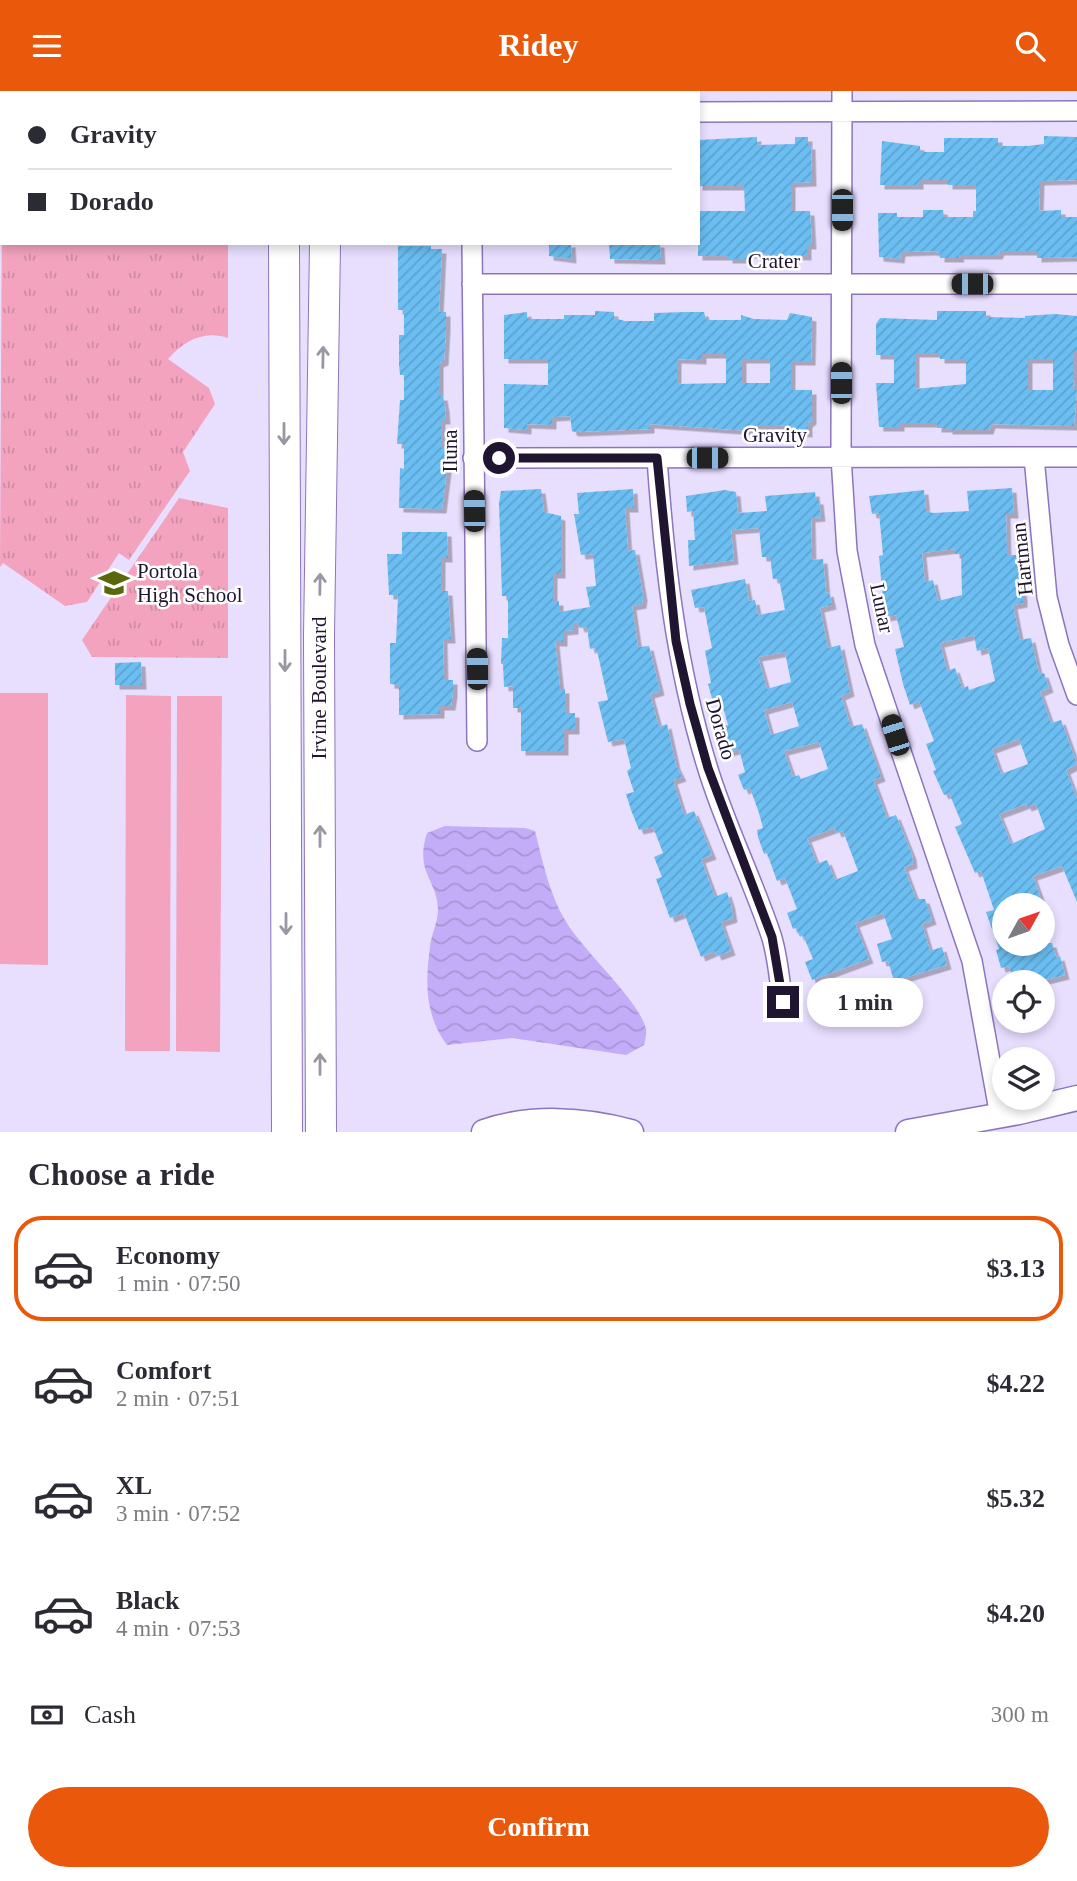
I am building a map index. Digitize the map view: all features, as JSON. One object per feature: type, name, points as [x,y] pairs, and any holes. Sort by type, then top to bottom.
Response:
[{"type":"main road","name":"Irvine Boulevard","points":[[284,245],[287,1132]]},
{"type":"main road","name":"Irvine Boulevard","points":[[321,1132],[319,636],[325,245]]},
{"type":"street","name":"Lunar","points":[[842,91],[841,457],[847,551],[866,645],[972,961],[1000,1116]]},
{"type":"street","points":[[700,112],[1077,111]]},
{"type":"street","name":"Iluna","points":[[472,245],[477,741]]},
{"type":"street","name":"Crater","points":[[472,284],[1077,284]]},
{"type":"street","name":"Hartman","points":[[1034,457],[1048,597],[1068,645],[1077,695]]},
{"type":"street","name":"Gravity","points":[[473,458],[1077,457]]},
{"type":"street","name":"Dorado","points":[[657,458],[676,641],[690,704],[708,768],[772,937],[783,1002]]},
{"type":"street","points":[[908,1132],[1000,1116],[1077,1098]]},
{"type":"street","points":[[484,1132],[506,1125],[549,1127],[604,1124],[631,1132]]},
{"type":"green space","points":[[2,245],[228,245],[228,338],[203,336],[188,342],[168,359],[209,388],[215,404],[183,452],[190,471],[129,560],[119,553],[87,602],[65,606],[3,563],[0,567]]},
{"type":"green space","points":[[179,498],[228,508],[228,658],[92,657],[82,640]]},
{"type":"green space","points":[[0,693],[48,693],[48,965],[0,964]]},
{"type":"green space","points":[[126,695],[171,696],[170,1051],[125,1051]]},
{"type":"green space","points":[[177,696],[222,696],[220,1052],[176,1051]]},
{"type":"water","points":[[445,826],[525,828],[535,831],[549,883],[561,913],[569,927],[641,1016],[646,1031],[644,1045],[626,1055],[512,1038],[447,1045],[434,1023],[428,999],[428,960],[438,910],[423,858],[427,833]]},
{"type":"building","points":[[1044,136],[1077,137],[1077,180],[1040,181],[1039,211],[1061,210],[1061,217],[1077,217],[1077,257],[1037,258],[1037,251],[1000,251],[998,255],[940,258],[940,253],[932,251],[901,252],[900,259],[879,257],[878,213],[897,213],[897,217],[923,217],[923,210],[943,210],[944,217],[973,217],[973,211],[976,211],[976,185],[948,185],[948,180],[919,180],[919,185],[880,185],[882,141],[920,146],[920,152],[944,152],[944,138],[998,138],[998,146],[1028,146],[1044,144]]},
{"type":"building","points":[[757,137],[757,145],[795,144],[795,137],[808,137],[808,145],[811,145],[812,182],[791,183],[791,211],[810,211],[812,245],[807,245],[807,256],[748,254],[748,259],[728,259],[728,256],[698,256],[700,211],[745,211],[744,186],[700,186],[700,140]]},
{"type":"building","points":[[549,245],[571,245],[572,259],[549,256]]},
{"type":"building","points":[[609,245],[660,245],[661,260],[610,259]]},
{"type":"building","points":[[398,246],[431,246],[431,249],[442,249],[439,312],[446,312],[446,327],[444,361],[439,363],[439,396],[443,396],[446,420],[441,420],[441,448],[447,448],[448,461],[442,509],[399,508],[400,468],[404,469],[404,444],[397,444],[400,400],[404,400],[404,375],[400,375],[399,335],[404,335],[404,310],[398,310]]},
{"type":"building","points":[[595,311],[614,312],[614,318],[625,321],[654,321],[654,313],[687,312],[704,312],[706,320],[741,320],[741,315],[754,319],[787,320],[790,313],[812,317],[811,361],[791,361],[791,390],[812,390],[812,420],[808,423],[808,433],[795,432],[795,427],[779,425],[750,425],[751,431],[650,424],[650,429],[575,432],[572,431],[570,416],[552,417],[552,425],[527,424],[527,430],[504,428],[504,384],[548,385],[548,359],[504,359],[504,315],[527,312],[527,319],[564,319],[564,315],[595,315]],"holes":[[[702,354],[726,354],[726,383],[677,384],[677,359],[702,360]],[[742,359],[770,359],[770,383],[742,383]]]},
{"type":"building","points":[[937,311],[986,311],[986,317],[1025,318],[1055,314],[1077,316],[1077,352],[1073,352],[1073,381],[1074,389],[1077,389],[1074,426],[991,424],[989,430],[948,430],[937,428],[937,423],[900,423],[900,427],[879,427],[876,383],[894,383],[894,355],[876,355],[876,324],[880,318],[937,320]],"holes":[[[915,353],[940,353],[940,359],[966,359],[966,384],[915,389]],[[1028,359],[1053,359],[1053,390],[1028,390]]]},
{"type":"building","points":[[1012,488],[1014,514],[1006,514],[1007,555],[1016,555],[1023,596],[1023,603],[1013,605],[1020,640],[1031,638],[1039,674],[1044,673],[1049,688],[1040,692],[1051,723],[1061,720],[1077,764],[1066,770],[1077,799],[1077,902],[1062,866],[1033,876],[1039,893],[992,893],[992,904],[981,871],[975,873],[955,827],[962,824],[949,793],[944,795],[933,771],[936,770],[926,744],[934,741],[919,701],[910,705],[903,684],[895,649],[904,647],[896,615],[886,617],[879,556],[883,555],[879,513],[872,514],[869,496],[924,490],[926,511],[969,511],[967,491]],"holes":[[[955,549],[955,554],[961,554],[962,595],[938,601],[933,580],[925,582],[922,553]],[[974,635],[977,651],[988,648],[995,681],[969,690],[968,686],[962,688],[955,668],[947,671],[940,643]],[[1019,739],[1028,764],[1001,774],[992,749]],[[1026,804],[1027,807],[1036,804],[1045,829],[1011,844],[999,814]]]},
{"type":"building","points":[[541,489],[544,512],[561,516],[561,574],[553,574],[553,601],[559,601],[559,612],[590,607],[586,587],[596,586],[593,554],[581,555],[574,514],[579,514],[577,493],[633,489],[634,508],[625,508],[628,551],[635,550],[643,596],[642,604],[632,606],[638,647],[649,646],[660,691],[650,694],[659,727],[667,724],[676,765],[682,777],[673,780],[684,815],[694,811],[712,855],[701,859],[715,897],[727,892],[731,905],[733,918],[721,922],[731,951],[717,956],[715,951],[701,957],[684,913],[670,918],[656,879],[662,877],[654,857],[663,853],[653,827],[639,830],[631,810],[626,794],[634,792],[627,771],[631,768],[624,739],[608,742],[598,702],[608,700],[598,655],[595,648],[590,649],[587,627],[580,628],[578,622],[574,623],[574,630],[563,631],[563,642],[555,642],[560,689],[565,689],[565,713],[575,713],[575,730],[564,730],[564,751],[521,751],[521,708],[513,708],[513,686],[504,687],[501,664],[502,638],[508,638],[508,596],[502,596],[499,503],[501,491]]},
{"type":"building","points":[[725,490],[736,492],[738,513],[767,511],[765,496],[815,492],[821,517],[811,518],[812,560],[823,559],[826,593],[829,592],[832,605],[820,608],[828,648],[840,645],[850,692],[841,696],[851,727],[862,724],[881,777],[873,780],[887,818],[896,815],[912,855],[913,864],[904,867],[916,899],[925,899],[932,920],[922,924],[930,951],[942,947],[947,965],[894,981],[888,961],[882,962],[877,944],[892,939],[883,913],[855,923],[869,959],[812,980],[805,962],[813,959],[803,935],[800,937],[796,928],[793,929],[787,913],[797,909],[785,878],[777,881],[767,853],[764,854],[757,830],[763,828],[759,813],[750,788],[744,790],[738,775],[745,772],[739,749],[728,752],[724,740],[726,739],[722,727],[728,725],[721,700],[713,702],[708,684],[711,683],[705,651],[712,648],[704,607],[695,608],[691,590],[745,579],[749,601],[755,600],[758,615],[785,610],[779,579],[773,579],[770,557],[762,557],[759,528],[731,530],[734,560],[689,566],[688,540],[695,540],[693,511],[687,512],[686,496]],"holes":[[[785,652],[791,682],[767,689],[758,657]],[[792,702],[799,726],[771,735],[764,710]],[[819,742],[828,769],[801,779],[799,775],[793,777],[784,751]],[[835,828],[837,833],[843,831],[858,871],[835,880],[827,860],[817,864],[807,838]]]},
{"type":"building","points":[[402,532],[447,532],[448,558],[441,558],[441,591],[448,591],[451,639],[443,639],[444,680],[453,680],[453,693],[451,706],[440,706],[440,714],[399,715],[399,685],[390,684],[390,643],[396,643],[398,595],[389,595],[387,554],[402,554]]},
{"type":"building","points":[[141,662],[142,685],[115,685],[115,663]]},
{"type":"building","points":[[992,910],[992,929],[986,912]]},
{"type":"building","points":[[1055,954],[1056,957],[1060,956],[1065,975],[1055,978],[1055,970],[1010,970],[1009,966],[1001,968],[998,956],[1055,956]]},
{"type":"place","name":"Portola High School","points":[[114,583]]},
{"type":"route","points":[[499,458],[657,458],[676,641],[690,704],[708,768],[772,937],[783,1002]]}]
